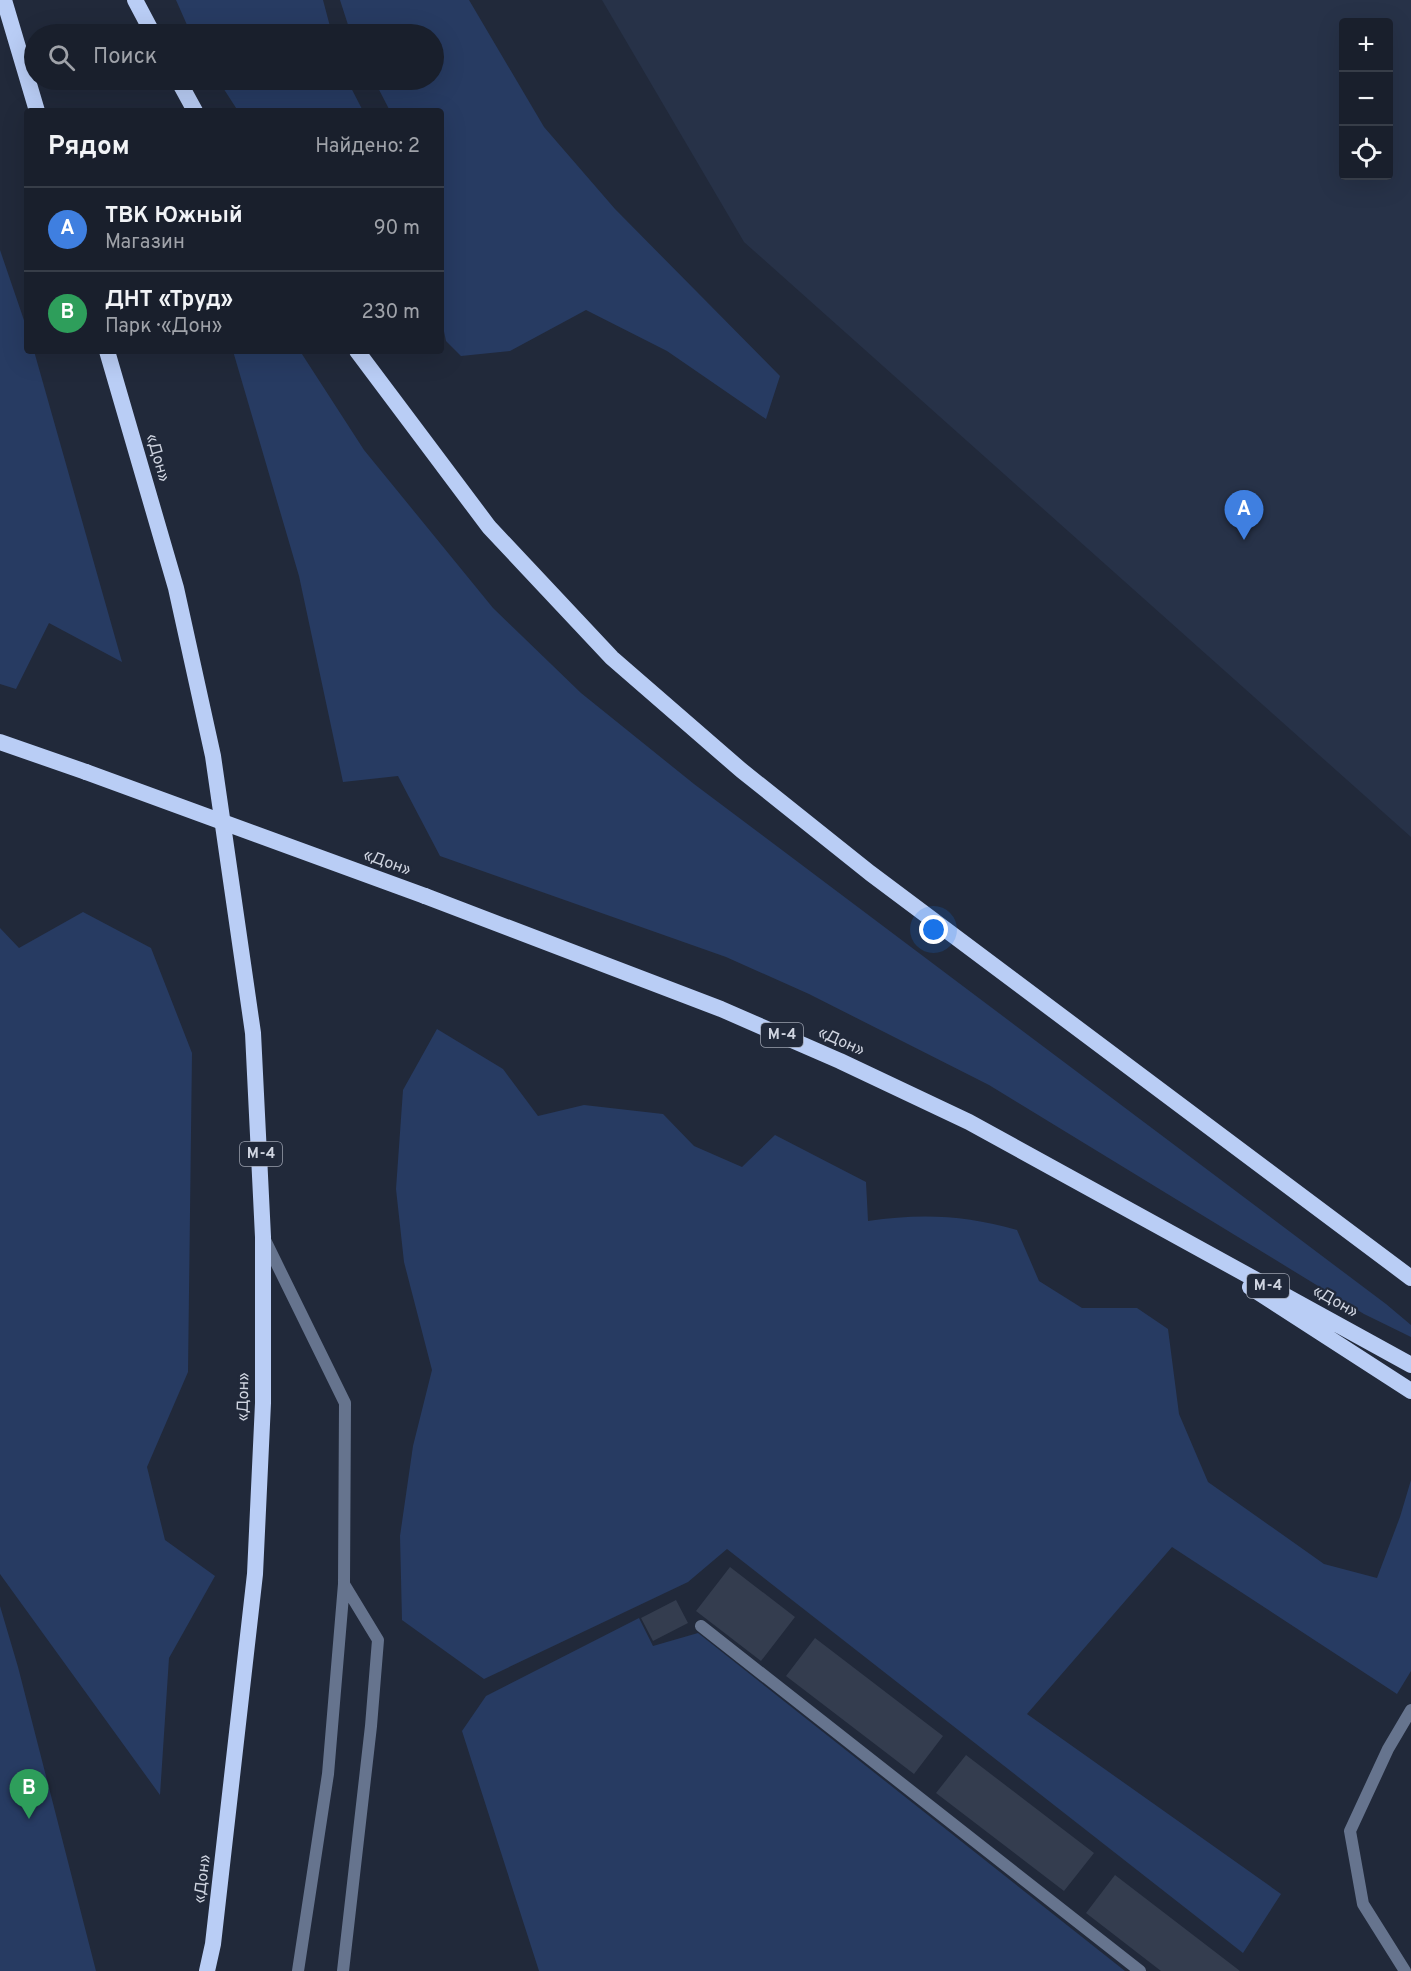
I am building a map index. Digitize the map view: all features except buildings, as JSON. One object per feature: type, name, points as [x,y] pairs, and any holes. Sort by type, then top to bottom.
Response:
[{"type":"highway","points":[[4,0],[24,67]]},
{"type":"highway","points":[[135,0],[148,24]]},
{"type":"highway","points":[[31,90],[36,108]]},
{"type":"highway","points":[[183,90],[193,108]]},
{"type":"highway","name":"«Дон»","points":[[108,354],[176,588],[213,756],[253,1034],[263,1237],[263,1403],[255,1574],[232,1791],[213,1944],[207,1971]]},
{"type":"highway","points":[[359,354],[489,527],[612,658],[741,770],[861,866],[1411,1278]]},
{"type":"highway","name":"«Дон»","points":[[0,742],[425,896],[710,1004],[840,1061],[969,1122],[1411,1365]]},
{"type":"highway","points":[[1125,1207],[1411,1391]]},
{"type":"lane","points":[[263,1237],[345,1403],[344,1584],[328,1774],[298,1971]]},
{"type":"lane","points":[[343,1971],[371,1725],[378,1640],[344,1584]]},
{"type":"lane","points":[[701,1626],[1140,1971]]},
{"type":"lane","points":[[1405,1971],[1363,1904],[1350,1831],[1388,1749],[1411,1710]]},
{"type":"shaded area","points":[[176,0],[323,0],[329,24],[187,24]]},
{"type":"shaded area","points":[[340,0],[469,0],[544,127],[615,209],[780,376],[766,419],[667,351],[586,310],[510,351],[461,356],[446,341],[444,331],[444,108],[388,108],[379,90],[444,90],[444,24],[348,24]]},
{"type":"shaded area","points":[[602,0],[1411,0],[1411,837],[744,242]]},
{"type":"shaded area","points":[[224,90],[352,90],[361,108],[236,108]]},
{"type":"shaded area","points":[[0,250],[24,320],[24,354],[35,354],[122,662],[49,623],[16,689],[0,684]]},
{"type":"shaded area","points":[[234,354],[302,354],[364,450],[493,608],[581,693],[694,784],[1386,1304],[1411,1325],[1411,1337],[1364,1314],[989,1085],[809,994],[726,957],[440,856],[398,776],[343,782],[299,576]]},
{"type":"shaded area","points":[[83,912],[151,948],[192,1053],[188,1372],[147,1467],[165,1540],[215,1576],[169,1658],[160,1795],[0,1574],[0,928],[19,948]]},
{"type":"shaded area","points":[[437,1029],[503,1069],[538,1116],[584,1105],[663,1114],[694,1146],[742,1167],[775,1135],[866,1182],[868,1221],[925,1216],[961,1218],[1017,1230],[1039,1281],[1082,1308],[1137,1308],[1168,1329],[1179,1414],[1208,1482],[1324,1564],[1377,1578],[1411,1480],[1411,1671],[1397,1694],[1172,1547],[1027,1714],[1281,1894],[1243,1953],[727,1549],[688,1582],[484,1679],[402,1620],[400,1536],[413,1446],[432,1370],[404,1262],[396,1189],[403,1090]]},
{"type":"shaded area","points":[[0,1606],[18,1667],[96,1971],[0,1971]]},
{"type":"shaded area","points":[[639,1618],[653,1646],[698,1633],[1125,1971],[539,1971],[462,1731],[486,1696]]},
{"type":"place","name":"ТВК Южный","points":[[1244,540]]},
{"type":"place","name":"ДНТ «Труд»","points":[[29,1819]]}]
